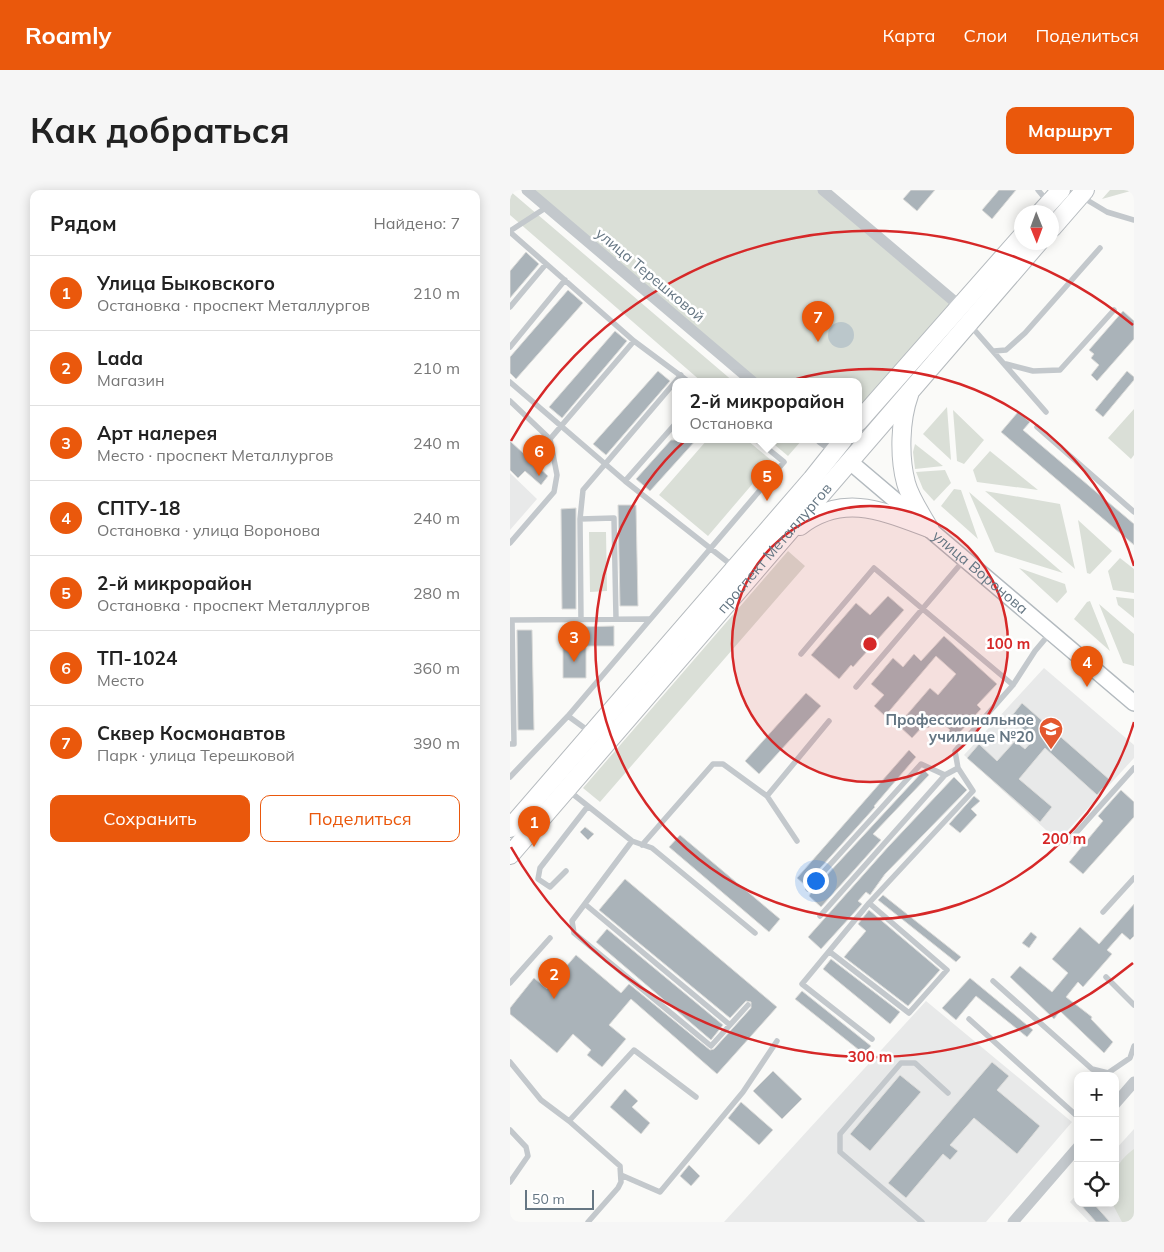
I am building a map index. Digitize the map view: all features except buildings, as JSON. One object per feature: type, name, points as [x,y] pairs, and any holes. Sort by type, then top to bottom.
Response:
[{"type":"main road","points":[[1048,205],[1061,190]]},
{"type":"main road","points":[[1059,219],[1079,192]]},
{"type":"main road","name":"проспект Металлургов","points":[[510,855],[910,392],[968,316],[1014,248]]},
{"type":"main road","name":"проспект Металлургов","points":[[862,418],[968,316],[1031,250]]},
{"type":"main road","points":[[910,392],[904,416],[903,462],[905,478],[908,490],[929,528]]},
{"type":"main road","name":"проспект Металлургов","points":[[510,828],[812,479],[833,443]]},
{"type":"main road","points":[[833,443],[849,461]]},
{"type":"main road","name":"улица Воронова","points":[[849,461],[1134,704]]},
{"type":"main road","points":[[780,542],[820,514],[853,506],[894,515],[929,528]]},
{"type":"street","name":"улица Терешковой","points":[[528,190],[748,378]]},
{"type":"street","points":[[823,190],[968,316]]},
{"type":"street","points":[[1119,1099],[1134,1082]]},
{"type":"street","points":[[1013,1222],[1074,1152]]},
{"type":"lane","points":[[1038,190],[1044,205]]},
{"type":"lane","points":[[1079,192],[1089,203],[1107,212],[1134,220]]},
{"type":"lane","points":[[547,207],[510,231],[634,341],[684,378]]},
{"type":"lane","points":[[994,352],[1006,350],[1025,334],[1100,248]]},
{"type":"lane","points":[[510,307],[546,264]]},
{"type":"lane","points":[[510,348],[565,280]]},
{"type":"lane","points":[[1006,364],[1033,371],[1060,370],[1114,310]]},
{"type":"lane","points":[[968,316],[994,352],[1046,412]]},
{"type":"lane","points":[[550,439],[634,341]]},
{"type":"lane","points":[[510,382],[625,481],[710,546],[734,567]]},
{"type":"lane","points":[[581,620],[580,519],[583,490],[672,386]]},
{"type":"lane","points":[[510,401],[550,439],[557,475],[554,492],[510,543]]},
{"type":"lane","points":[[1037,427],[1134,512]]},
{"type":"lane","points":[[625,481],[672,428]]},
{"type":"lane","points":[[510,776],[568,716],[710,546],[784,462],[761,443]]},
{"type":"lane","points":[[580,519],[614,518],[616,619]]},
{"type":"lane","points":[[856,687],[924,610],[965,559]]},
{"type":"lane","points":[[801,654],[874,568],[1014,685]]},
{"type":"lane","points":[[510,744],[514,744],[511,620],[649,619]]},
{"type":"lane","points":[[872,1040],[802,984],[869,903],[973,791],[958,768],[955,751],[1014,685],[1035,651],[1051,632]]},
{"type":"lane","points":[[568,716],[592,733]]},
{"type":"lane","points":[[767,796],[829,721]]},
{"type":"lane","points":[[642,845],[713,764],[723,764],[767,796],[797,841]]},
{"type":"lane","points":[[808,889],[921,764],[945,775]]},
{"type":"lane","points":[[820,916],[945,775],[958,768]]},
{"type":"lane","points":[[1068,842],[1134,768]]},
{"type":"lane","points":[[566,788],[632,841],[652,848],[755,933]]},
{"type":"lane","points":[[566,871],[550,888],[538,879],[540,868],[588,806]]},
{"type":"lane","points":[[632,841],[586,905],[572,921],[574,933],[711,1046],[748,1005]]},
{"type":"lane","points":[[1103,912],[1134,878]]},
{"type":"lane","points":[[830,952],[909,1013],[947,970],[869,903]]},
{"type":"lane","points":[[586,905],[730,1025]]},
{"type":"lane","points":[[510,983],[550,938]]},
{"type":"lane","points":[[1106,977],[1134,1005]]},
{"type":"lane","points":[[993,981],[1092,1069],[1108,1073],[1130,1058],[1134,1046]]},
{"type":"lane","points":[[969,1019],[1074,1113]]},
{"type":"lane","points":[[621,1175],[660,1192],[743,1092],[777,1042]]},
{"type":"lane","points":[[570,1121],[634,1050],[696,1097]]},
{"type":"lane","points":[[510,1062],[541,1100],[570,1121],[620,1166],[621,1175],[618,1188],[588,1222]]},
{"type":"lane","points":[[922,1222],[840,1152],[840,1134],[901,1063],[915,1063],[948,1093]]},
{"type":"lane","points":[[510,1130],[526,1147],[528,1156],[510,1182]]},
{"type":"shaded area","points":[[527,190],[823,190],[961,307],[862,418],[862,378],[748,378]]},
{"type":"shaded area","points":[[1110,190],[1134,190],[1102,199]]},
{"type":"shaded area","points":[[510,191],[729,378],[697,378],[510,215]]},
{"type":"shaded area","points":[[841,322],[850,326],[854,335],[850,344],[841,348],[832,344],[828,335],[832,326]]},
{"type":"shaded area","points":[[947,407],[951,460],[923,434]]},
{"type":"shaded area","points":[[1134,409],[1134,455],[1131,459],[1108,438]]},
{"type":"shaded area","points":[[953,410],[984,440],[964,464],[957,461]]},
{"type":"shaded area","points":[[704,443],[751,443],[772,461],[708,536],[659,495]]},
{"type":"shaded area","points":[[773,443],[799,443],[788,456]]},
{"type":"shaded area","points":[[915,444],[943,466],[915,469],[913,452]]},
{"type":"shaded area","points":[[990,451],[1038,490],[977,482],[973,470]]},
{"type":"shaded area","points":[[945,470],[951,483],[934,501],[923,489],[916,472]]},
{"type":"shaded area","points":[[510,473],[537,499],[510,530]]},
{"type":"shaded area","points":[[954,489],[961,490],[978,539],[941,506]]},
{"type":"shaded area","points":[[985,491],[1060,504],[1075,569]]},
{"type":"shaded area","points":[[969,492],[1063,573],[995,552]]},
{"type":"shaded area","points":[[1078,520],[1112,551],[1090,574],[1087,573]]},
{"type":"shaded area","points":[[589,532],[606,532],[607,591],[590,592]]},
{"type":"shaded area","points":[[788,551],[805,566],[600,802],[583,788]]},
{"type":"shaded area","points":[[1120,558],[1134,569],[1134,593],[1113,590],[1108,571]]},
{"type":"shaded area","points":[[1019,568],[1065,584],[1067,592],[1057,603]]},
{"type":"shaded area","points":[[1116,597],[1134,599],[1134,618],[1118,605]]},
{"type":"shaded area","points":[[1090,601],[1110,651],[1074,619],[1087,602]]},
{"type":"shaded area","points":[[1099,604],[1134,634],[1134,666],[1123,663]]},
{"type":"shaded area","name":"Профессиональное училище №20","points":[[1044,668],[1134,745],[1134,758],[1058,841],[964,755]]},
{"type":"shaded area","points":[[926,1001],[1072,1122],[986,1222],[724,1222]]},
{"type":"shaded area","points":[[1134,1129],[1134,1222],[1089,1222],[1075,1207],[1119,1207],[1119,1146]]},
{"type":"shaded area","points":[[1134,1149],[1134,1222],[1122,1222],[1114,1207],[1119,1207],[1119,1165]]},
{"type":"shaded area","points":[[1074,1198],[1074,1206],[1070,1202]]},
{"type":"place","name":"Сквер Космонавтов","points":[[818,342]]},
{"type":"place","name":"ТП-1024","points":[[539,476]]},
{"type":"place","name":"2-й микрорайон","points":[[767,501]]},
{"type":"place","name":"Арт налерея","points":[[574,662]]},
{"type":"place","name":"СПТУ-18","points":[[1087,687]]},
{"type":"place","name":"Профессиональное училище №20","points":[[1051,750]]},
{"type":"place","name":"Улица Быковского","points":[[534,847]]},
{"type":"place","name":"Lada","points":[[554,999]]}]
